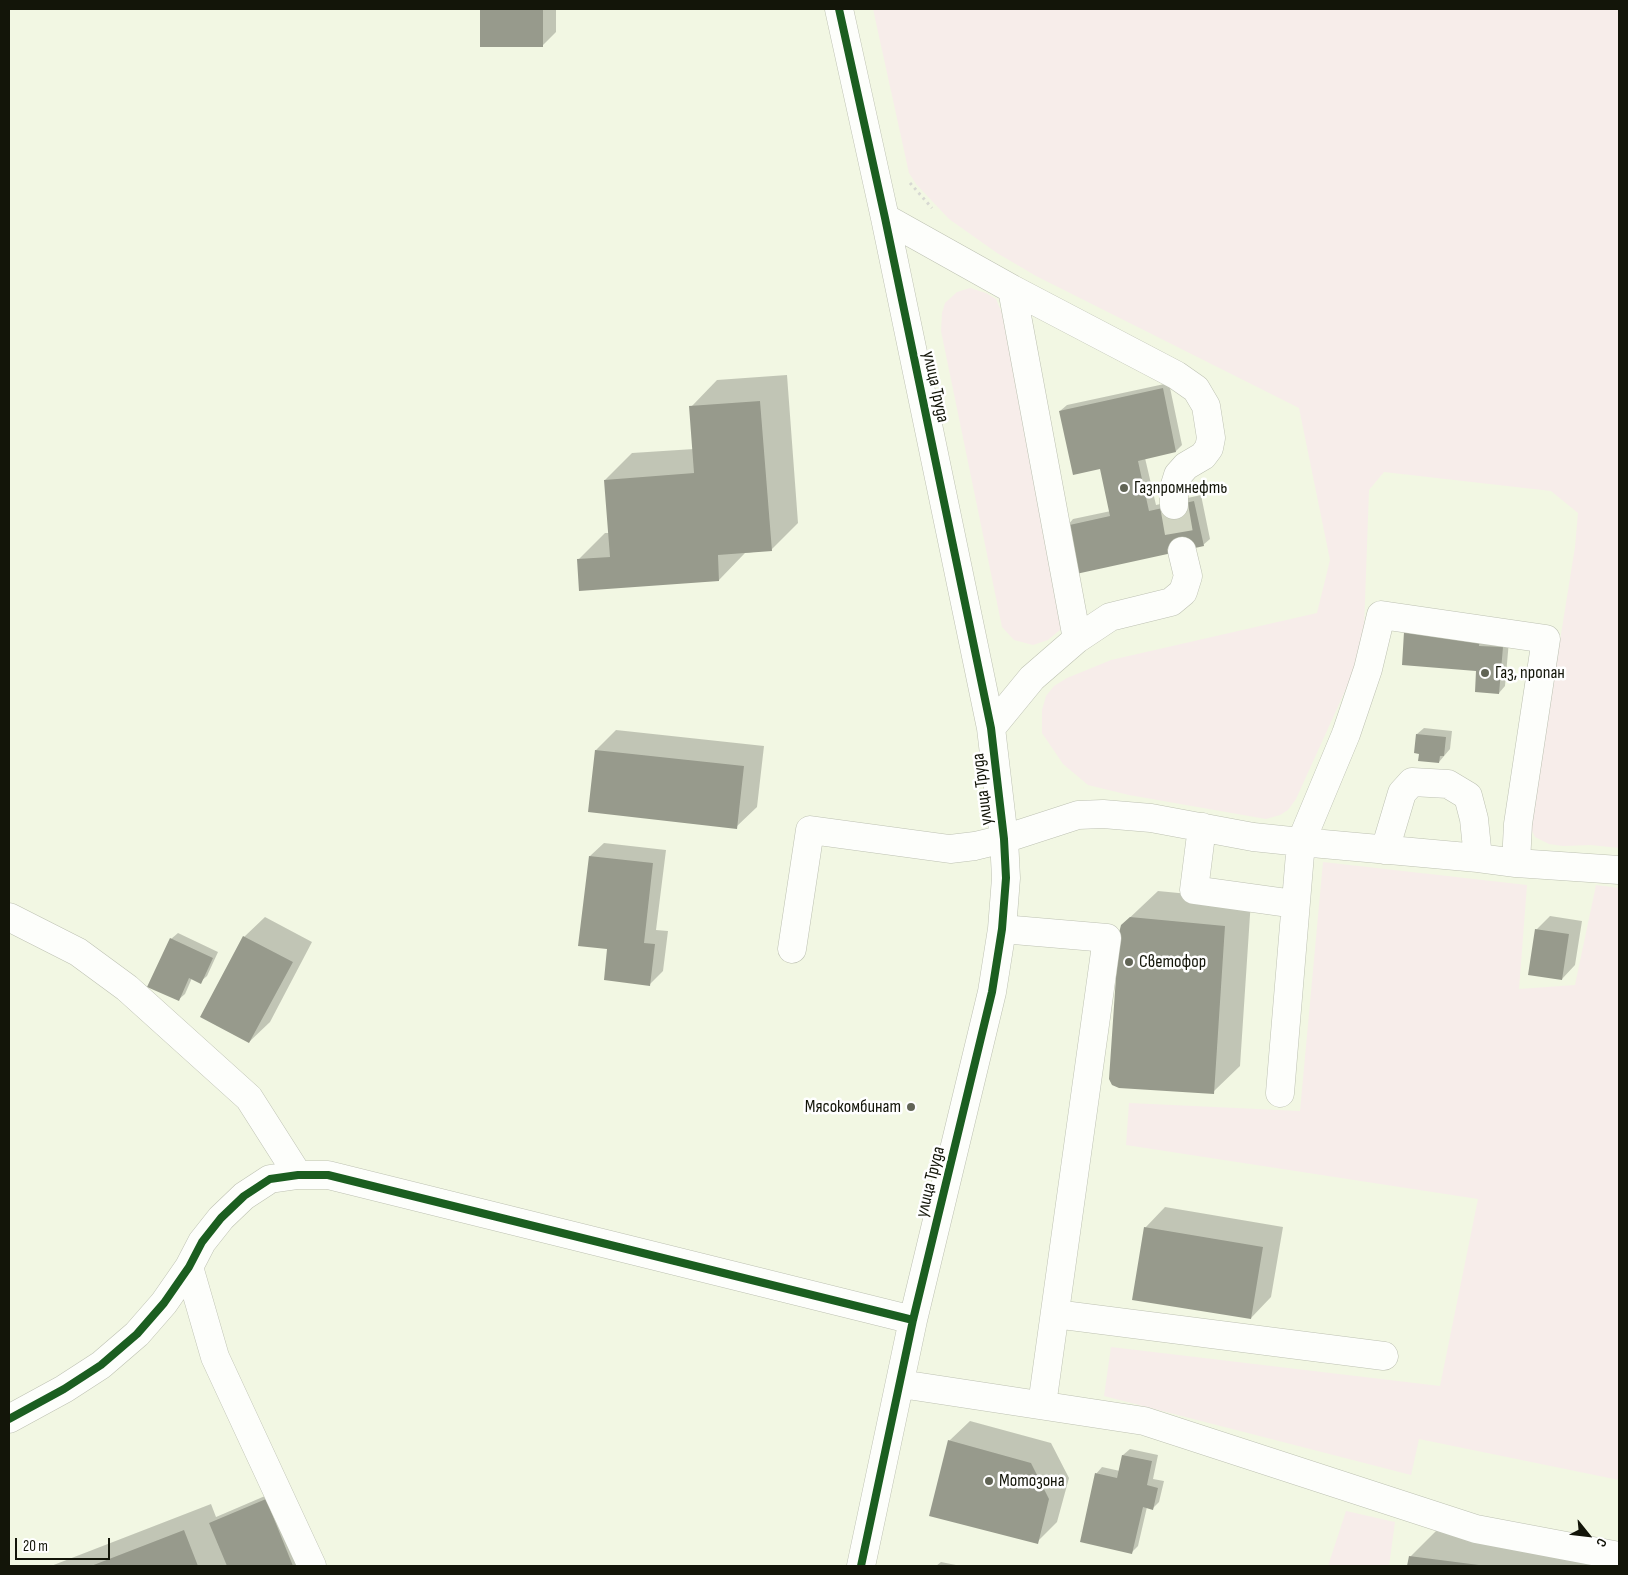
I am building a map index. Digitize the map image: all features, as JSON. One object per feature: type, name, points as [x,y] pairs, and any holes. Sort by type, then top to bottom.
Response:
[{"type":"street","name":"улица Труда","points":[[839,9],[885,218],[991,728],[1004,839],[1006,878],[1002,929],[992,992],[913,1320],[861,1566]]},
{"type":"street","points":[[885,218],[1012,289],[1176,375],[1196,389],[1206,406],[1211,438],[1209,448],[1203,456],[1186,466],[1178,474],[1174,488],[1174,505]]},
{"type":"street","points":[[1012,289],[1077,639]]},
{"type":"street","points":[[991,728],[1032,678],[1077,639],[1110,617],[1170,602],[1183,592],[1188,576],[1182,551]]},
{"type":"street","points":[[1280,1093],[1301,842],[1346,734],[1368,669],[1382,615],[1546,639],[1518,824],[1516,863]]},
{"type":"street","points":[[1385,850],[1402,792],[1412,782],[1448,784],[1468,796],[1474,819],[1478,858]]},
{"type":"street","points":[[792,950],[810,830],[950,849],[976,846],[1004,839],[1078,815],[1103,814],[1151,818],[1253,837],[1516,863],[1619,870]]},
{"type":"street","points":[[1202,827],[1194,890],[1295,904]]},
{"type":"street","points":[[9,917],[78,952],[127,988],[249,1098],[298,1175]]},
{"type":"street","points":[[1002,929],[1107,938],[1042,1406]]},
{"type":"street","points":[[9,1419],[64,1389],[101,1365],[137,1334],[164,1303],[189,1267],[202,1242],[221,1218],[244,1196],[270,1180],[298,1175],[328,1175],[913,1320]]},
{"type":"street","points":[[189,1267],[215,1357],[312,1566]]},
{"type":"street","points":[[1055,1314],[1384,1356]]},
{"type":"street","points":[[901,1384],[1144,1421],[1476,1529],[1619,1556]]},
{"type":"shaded area","points":[[873,9],[1619,9],[1619,848],[1549,844],[1535,837],[1530,827],[1575,547],[1578,513],[1551,491],[1384,472],[1369,490],[1364,628],[1360,658],[1296,799],[1288,810],[1280,815],[1266,819],[1129,795],[1088,785],[1063,764],[1042,733],[1042,710],[1046,696],[1054,686],[1067,678],[1111,660],[1317,613],[1330,560],[1299,408],[1036,276],[997,253],[949,219],[916,184],[909,173]]},
{"type":"shaded area","points":[[970,288],[986,293],[996,299],[1002,313],[1062,615],[1061,629],[1048,640],[1033,645],[1014,640],[1002,627],[941,331],[942,313],[945,303],[957,292]]},
{"type":"shaded area","points":[[1323,862],[1527,885],[1519,989],[1575,985],[1596,885],[1619,888],[1619,1480],[1419,1439],[1411,1475],[1104,1396],[1111,1347],[1440,1386],[1478,1199],[1126,1145],[1129,1103],[1300,1111]]},
{"type":"shaded area","points":[[1346,1511],[1395,1522],[1389,1566],[1328,1566]]},
{"type":"building","points":[[480,9],[543,9],[543,47],[480,47]]},
{"type":"building","name":"Газпромнефть","points":[[1163,388],[1176,452],[1138,461],[1149,511],[1194,501],[1204,546],[1076,574],[1065,526],[1110,516],[1100,469],[1073,475],[1059,411]]},
{"type":"building","points":[[760,401],[772,551],[718,555],[719,581],[579,591],[577,559],[610,557],[604,480],[694,473],[689,406]]},
{"type":"building","points":[[1404,632],[1480,638],[1479,646],[1503,647],[1499,694],[1475,692],[1476,671],[1402,665]]},
{"type":"building","points":[[1416,734],[1446,737],[1444,756],[1440,756],[1439,763],[1418,761],[1419,754],[1414,753]]},
{"type":"building","points":[[595,750],[744,766],[737,829],[588,812]]},
{"type":"building","points":[[589,856],[653,863],[644,943],[655,944],[650,986],[604,980],[607,949],[578,946]]},
{"type":"building","points":[[1130,917],[1225,926],[1214,1094],[1119,1088],[1112,1085],[1109,1079],[1119,933],[1121,925]]},
{"type":"building","points":[[1535,929],[1569,934],[1562,980],[1528,975]]},
{"type":"building","points":[[243,936],[293,962],[249,1043],[200,1017]]},
{"type":"building","points":[[170,938],[213,958],[201,984],[189,978],[179,1001],[147,987]]},
{"type":"building","points":[[1144,1227],[1263,1247],[1251,1319],[1132,1300]]},
{"type":"building","name":"Мотозона","points":[[948,1440],[1031,1463],[1049,1499],[1038,1544],[929,1516]]},
{"type":"building","points":[[1122,1455],[1152,1461],[1147,1485],[1158,1488],[1153,1510],[1143,1507],[1132,1554],[1080,1542],[1095,1473],[1117,1478]]},
{"type":"building","points":[[266,1499],[293,1566],[227,1566],[209,1523]]},
{"type":"building","points":[[184,1530],[198,1566],[91,1566]]},
{"type":"building","points":[[1409,1556],[1479,1565],[1479,1566],[1407,1566]]},
{"type":"tunnel","points":[[1174,505],[1182,551]]},
{"type":"cycle path","points":[[839,9],[885,218],[991,728],[1004,839],[1006,878],[1002,929],[992,992],[913,1320],[861,1566]]},
{"type":"cycle path","points":[[9,1419],[64,1389],[101,1365],[137,1334],[164,1303],[189,1267],[202,1242],[221,1218],[244,1196],[270,1179],[298,1175],[328,1175],[913,1320]]},
{"type":"place","name":"Газпромнефть","points":[[1124,488]]},
{"type":"place","name":"Газ, пропан","points":[[1485,673]]},
{"type":"place","name":"Светофор","points":[[1129,962]]},
{"type":"place","name":"Мясокомбинат","points":[[911,1107]]},
{"type":"place","name":"Мотозона","points":[[989,1481]]}]
